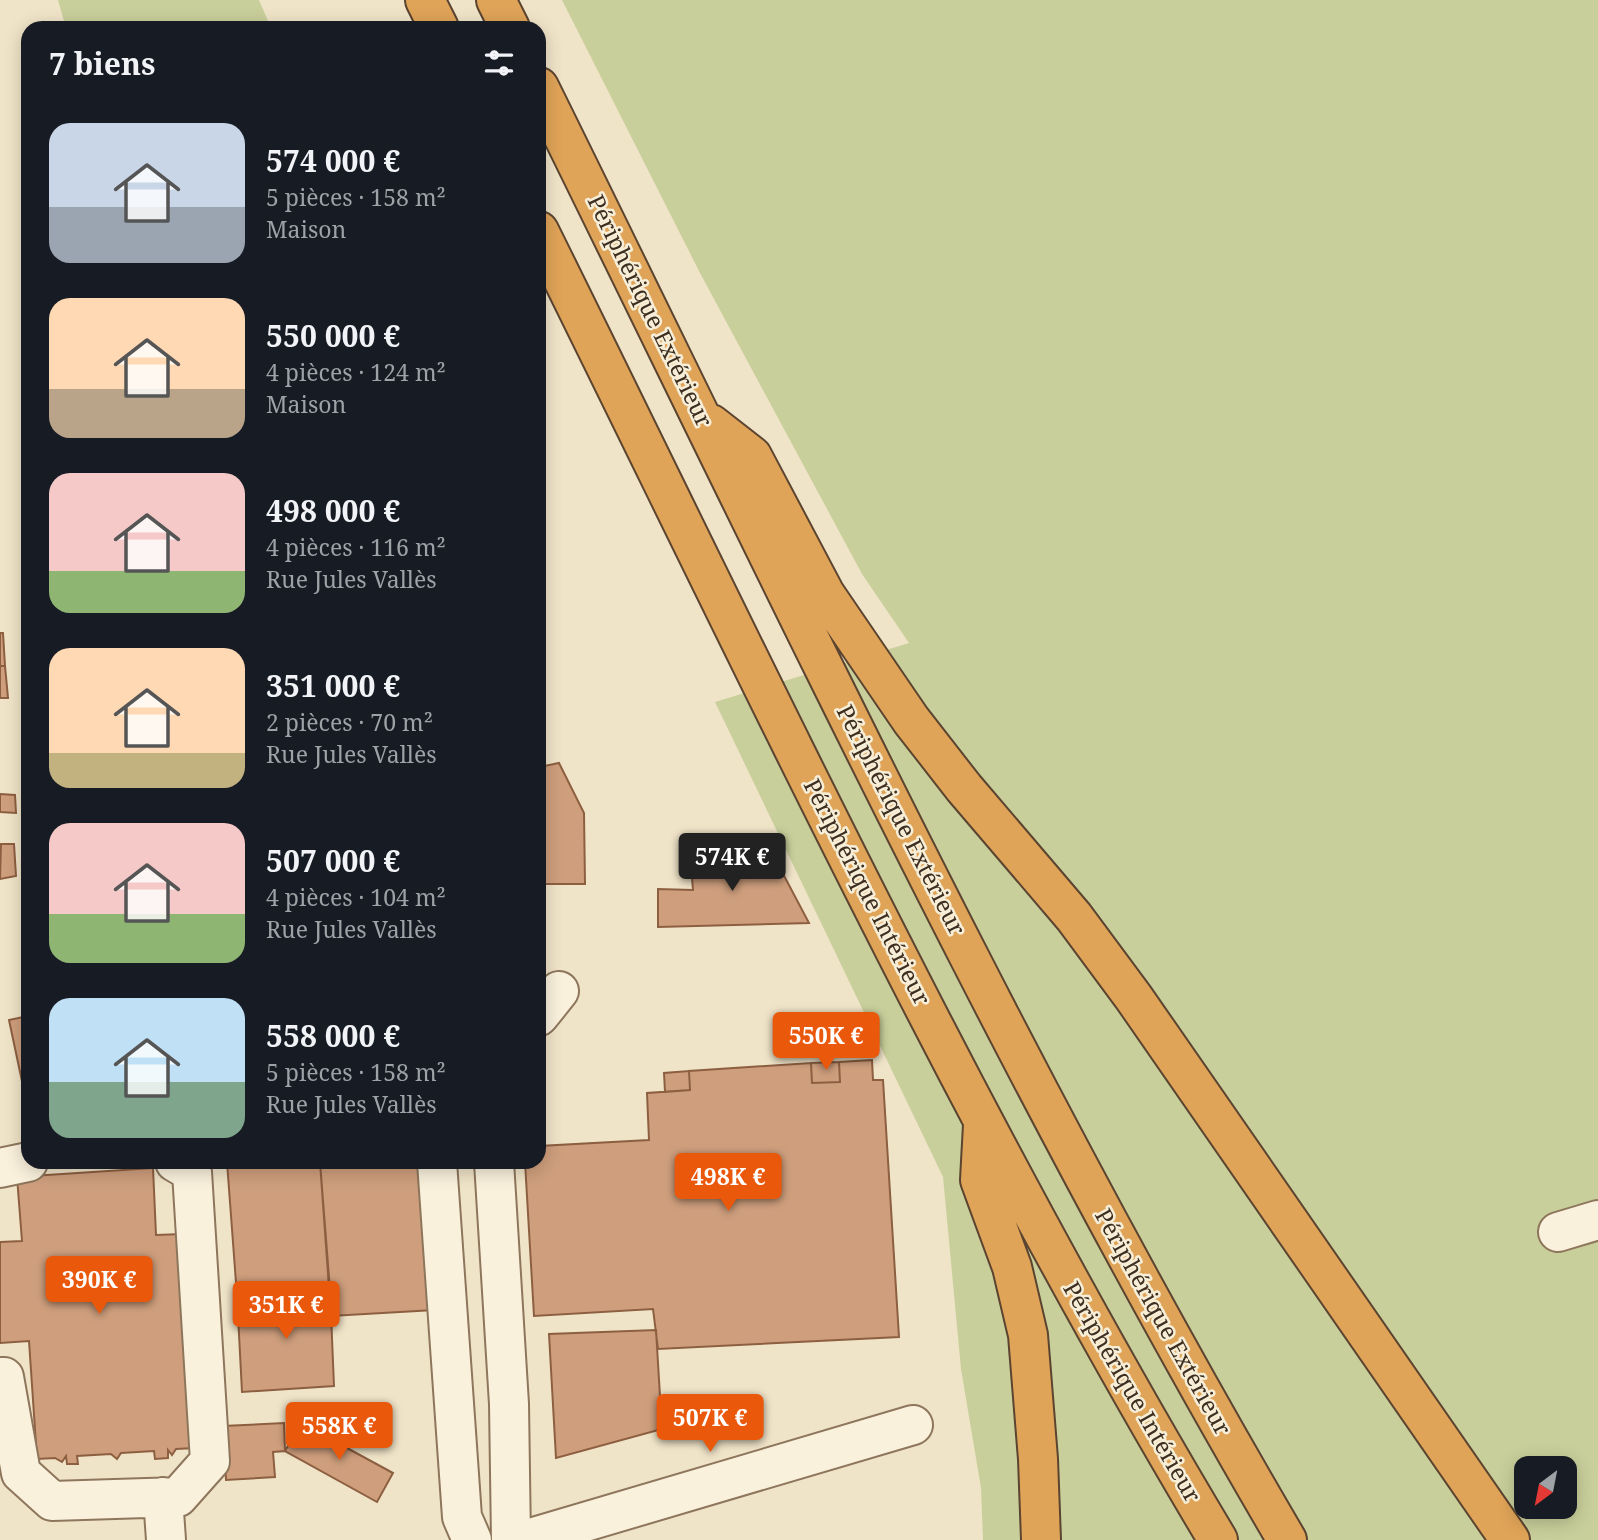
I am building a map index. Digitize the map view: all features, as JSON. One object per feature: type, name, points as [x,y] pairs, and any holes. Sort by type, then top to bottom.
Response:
[{"type":"highway","points":[[425,0],[436,21]]},
{"type":"highway","points":[[496,0],[506,21]]},
{"type":"highway","name":"Périphérique Extérieur","points":[[546,101],[1031,1078],[1126,1256],[1287,1540]]},
{"type":"highway","name":"Périphérique Intérieur","points":[[546,245],[984,1125],[1116,1368],[1218,1540]]},
{"type":"highway","points":[[702,417],[752,456],[825,594],[911,720],[964,788],[1074,917],[1134,998],[1510,1540]]},
{"type":"highway","points":[[984,1125],[980,1180],[1012,1267],[1028,1335],[1038,1459],[1041,1540]]},
{"type":"street","points":[[0,1168],[21,1164]]},
{"type":"street","points":[[0,1377],[4,1377],[22,1473],[52,1501],[178,1497],[210,1461],[192,1172],[187,1169]]},
{"type":"street","points":[[437,1169],[462,1517],[472,1540]]},
{"type":"street","points":[[494,1169],[509,1404],[511,1540]]},
{"type":"street","points":[[1558,1232],[1598,1220]]},
{"type":"street","points":[[524,1540],[913,1424]]},
{"type":"street","points":[[163,1497],[166,1540]]},
{"type":"green space","points":[[58,0],[259,0],[268,21],[64,21]]},
{"type":"green space","points":[[562,0],[1598,0],[1598,1540],[983,1540],[981,1488],[961,1369],[943,1177],[715,702],[909,643],[862,574],[700,273]]},
{"type":"building","points":[[0,633],[3,633],[5,666],[0,666]]},
{"type":"building","points":[[0,666],[5,666],[8,698],[0,698]]},
{"type":"building","points":[[559,763],[584,813],[585,884],[546,884],[546,766]]},
{"type":"building","points":[[0,794],[15,795],[16,813],[0,812]]},
{"type":"building","points":[[1,844],[14,844],[16,876],[0,879]]},
{"type":"building","points":[[771,851],[809,923],[658,927],[658,889],[693,890],[690,854]]},
{"type":"building","points":[[21,1017],[21,1077],[9,1020]]},
{"type":"building","points":[[872,1060],[873,1080],[883,1080],[899,1337],[658,1349],[653,1309],[534,1316],[525,1169],[546,1169],[546,1146],[649,1140],[647,1093],[690,1090],[689,1071],[811,1063],[812,1083],[840,1082],[839,1062]]},
{"type":"building","points":[[839,1062],[840,1082],[812,1083],[811,1063]]},
{"type":"building","points":[[689,1071],[690,1090],[665,1092],[664,1073]]},
{"type":"building","points":[[153,1169],[156,1235],[182,1234],[195,1448],[176,1449],[172,1455],[168,1450],[168,1458],[155,1459],[154,1451],[121,1453],[117,1459],[111,1454],[77,1456],[78,1464],[67,1464],[66,1456],[62,1462],[55,1458],[37,1459],[29,1341],[0,1343],[0,1242],[22,1241],[17,1177]]},
{"type":"building","points":[[228,1169],[321,1169],[330,1290],[237,1296]]},
{"type":"building","points":[[320,1169],[424,1169],[434,1310],[331,1316]]},
{"type":"building","points":[[330,1290],[334,1386],[242,1392],[237,1296]]},
{"type":"building","points":[[656,1330],[662,1429],[556,1458],[549,1334]]},
{"type":"building","points":[[284,1423],[285,1451],[273,1452],[275,1477],[226,1480],[223,1426]]},
{"type":"building","points":[[301,1423],[393,1473],[377,1502],[285,1451]]}]
